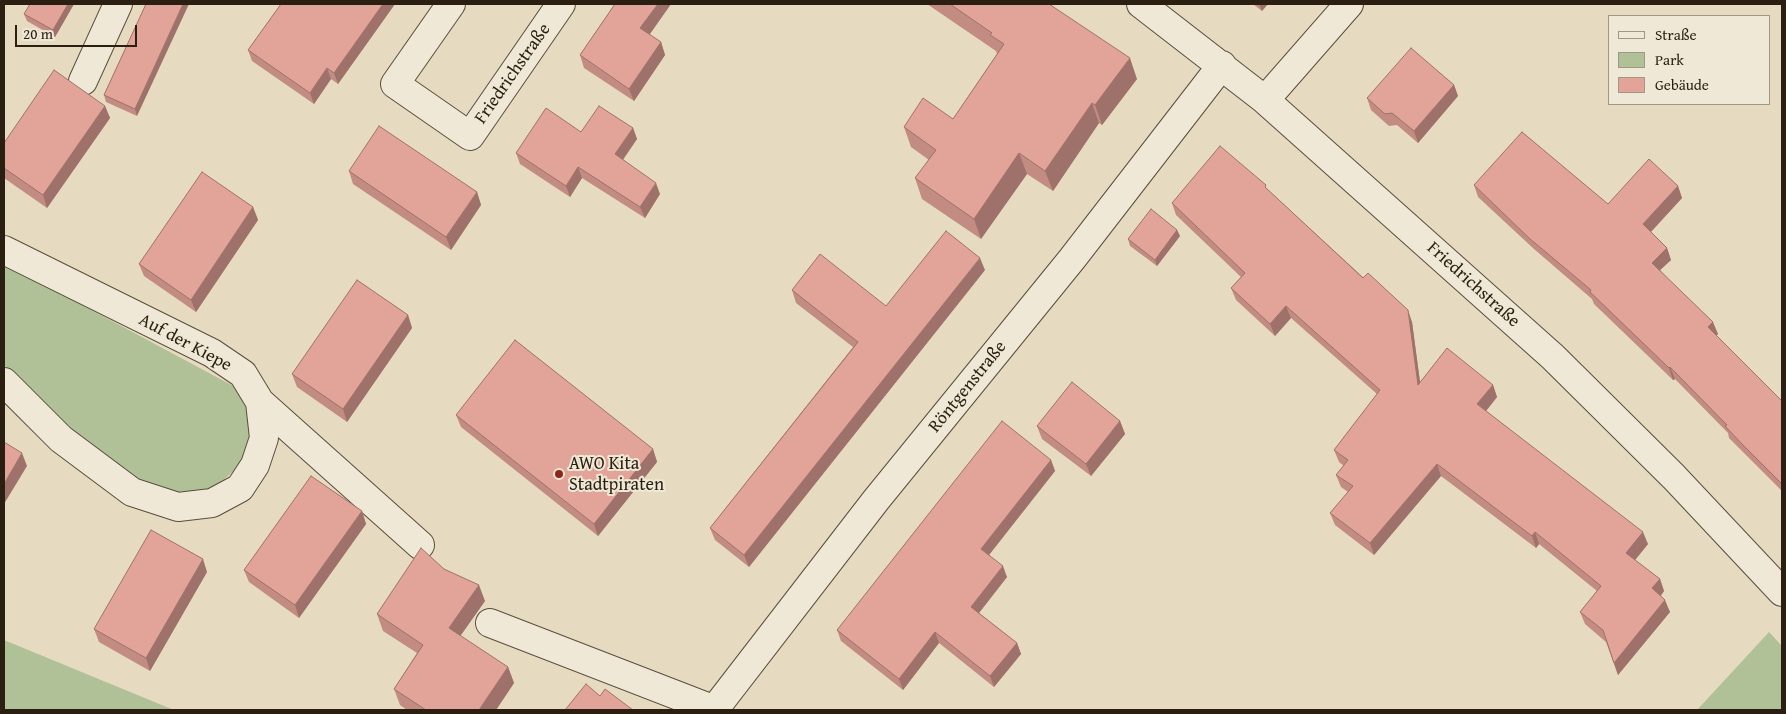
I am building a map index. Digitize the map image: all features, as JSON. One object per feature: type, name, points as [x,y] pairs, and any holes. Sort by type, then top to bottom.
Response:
[{"type":"street","points":[[83,81],[118,4]]},
{"type":"street","name":"Friedrichstraße","points":[[450,4],[395,84],[470,136],[562,4]]},
{"type":"street","name":"Friedrichstraße","points":[[1141,4],[1265,100],[1553,357],[1674,477],[1782,592]]},
{"type":"street","points":[[1265,100],[1349,4]]},
{"type":"street","name":"Röntgenstraße","points":[[715,710],[876,500],[1072,259],[1222,65]]},
{"type":"street","name":"Auf der Kiepe","points":[[4,250],[212,353],[243,374],[260,402],[264,438],[255,464],[240,488],[212,503],[178,507],[132,492],[61,439],[4,382]]},
{"type":"street","points":[[260,402],[420,544]]},
{"type":"street","points":[[490,624],[715,710]]},
{"type":"green space","points":[[4,263],[237,388],[250,417],[249,446],[238,467],[216,487],[183,494],[142,484],[93,449],[4,365]]},
{"type":"green space","points":[[1769,632],[1782,646],[1782,710],[1697,710]]},
{"type":"green space","points":[[4,640],[169,708],[174,710],[4,710]]},
{"type":"building","points":[[30,4],[68,4],[53,30],[24,14]]},
{"type":"building","points":[[146,4],[183,4],[135,109],[104,95]]},
{"type":"building","points":[[281,4],[383,4],[334,73],[327,68],[310,93],[248,50]]},
{"type":"building","points":[[615,4],[658,4],[640,28],[661,42],[629,89],[580,55]]},
{"type":"building","points":[[950,4],[1049,4],[1130,58],[1095,105],[1092,103],[1045,171],[1019,153],[974,219],[915,178],[936,150],[904,127],[923,98],[953,119],[1004,44],[990,35],[992,33]]},
{"type":"building","points":[[1411,48],[1454,85],[1414,131],[1392,113],[1385,114],[1367,98]]},
{"type":"building","points":[[54,70],[105,106],[43,195],[4,168],[4,143]]},
{"type":"building","points":[[599,106],[633,128],[615,154],[656,183],[640,207],[578,167],[566,186],[516,153],[546,108],[581,132]]},
{"type":"building","points":[[379,126],[477,192],[446,237],[349,171]]},
{"type":"building","points":[[1522,132],[1608,204],[1649,159],[1678,186],[1643,224],[1667,248],[1652,263],[1713,322],[1708,327],[1782,401],[1782,484],[1670,367],[1590,292],[1591,290],[1529,238],[1474,185]]},
{"type":"building","points":[[1220,146],[1266,185],[1265,187],[1363,278],[1368,273],[1408,310],[1418,385],[1447,348],[1493,385],[1477,404],[1643,532],[1626,553],[1660,579],[1652,588],[1665,600],[1614,663],[1603,630],[1580,612],[1601,586],[1535,532],[1532,536],[1437,464],[1370,543],[1330,513],[1353,486],[1336,475],[1348,460],[1334,450],[1380,390],[1286,306],[1270,324],[1231,288],[1245,273],[1172,203]]},
{"type":"building","points":[[202,172],[253,207],[191,300],[139,264]]},
{"type":"building","points":[[1151,209],[1177,230],[1155,260],[1128,239]]},
{"type":"building","points":[[946,231],[980,258],[744,555],[710,528],[858,342],[792,290],[820,254],[886,306]]},
{"type":"building","points":[[357,280],[408,315],[343,409],[292,374]]},
{"type":"building","points":[[515,340],[653,449],[594,524],[456,415]]},
{"type":"building","points":[[1072,382],[1120,421],[1086,464],[1037,426]]},
{"type":"building","points":[[1002,421],[1051,460],[981,549],[1003,566],[971,607],[1017,643],[990,676],[935,632],[899,679],[837,630]]},
{"type":"building","points":[[4,442],[22,453],[4,484]]},
{"type":"building","points":[[311,476],[362,511],[295,605],[244,570]]},
{"type":"building","points":[[151,530],[203,559],[146,658],[94,629]]},
{"type":"building","points":[[421,548],[444,569],[479,585],[449,628],[508,667],[479,710],[426,710],[394,689],[423,645],[377,614]]},
{"type":"building","points":[[586,684],[600,696],[605,689],[633,710],[565,710]]},
{"type":"place","name":"AWO Kita Stadtpiraten","points":[[559,474]]}]
